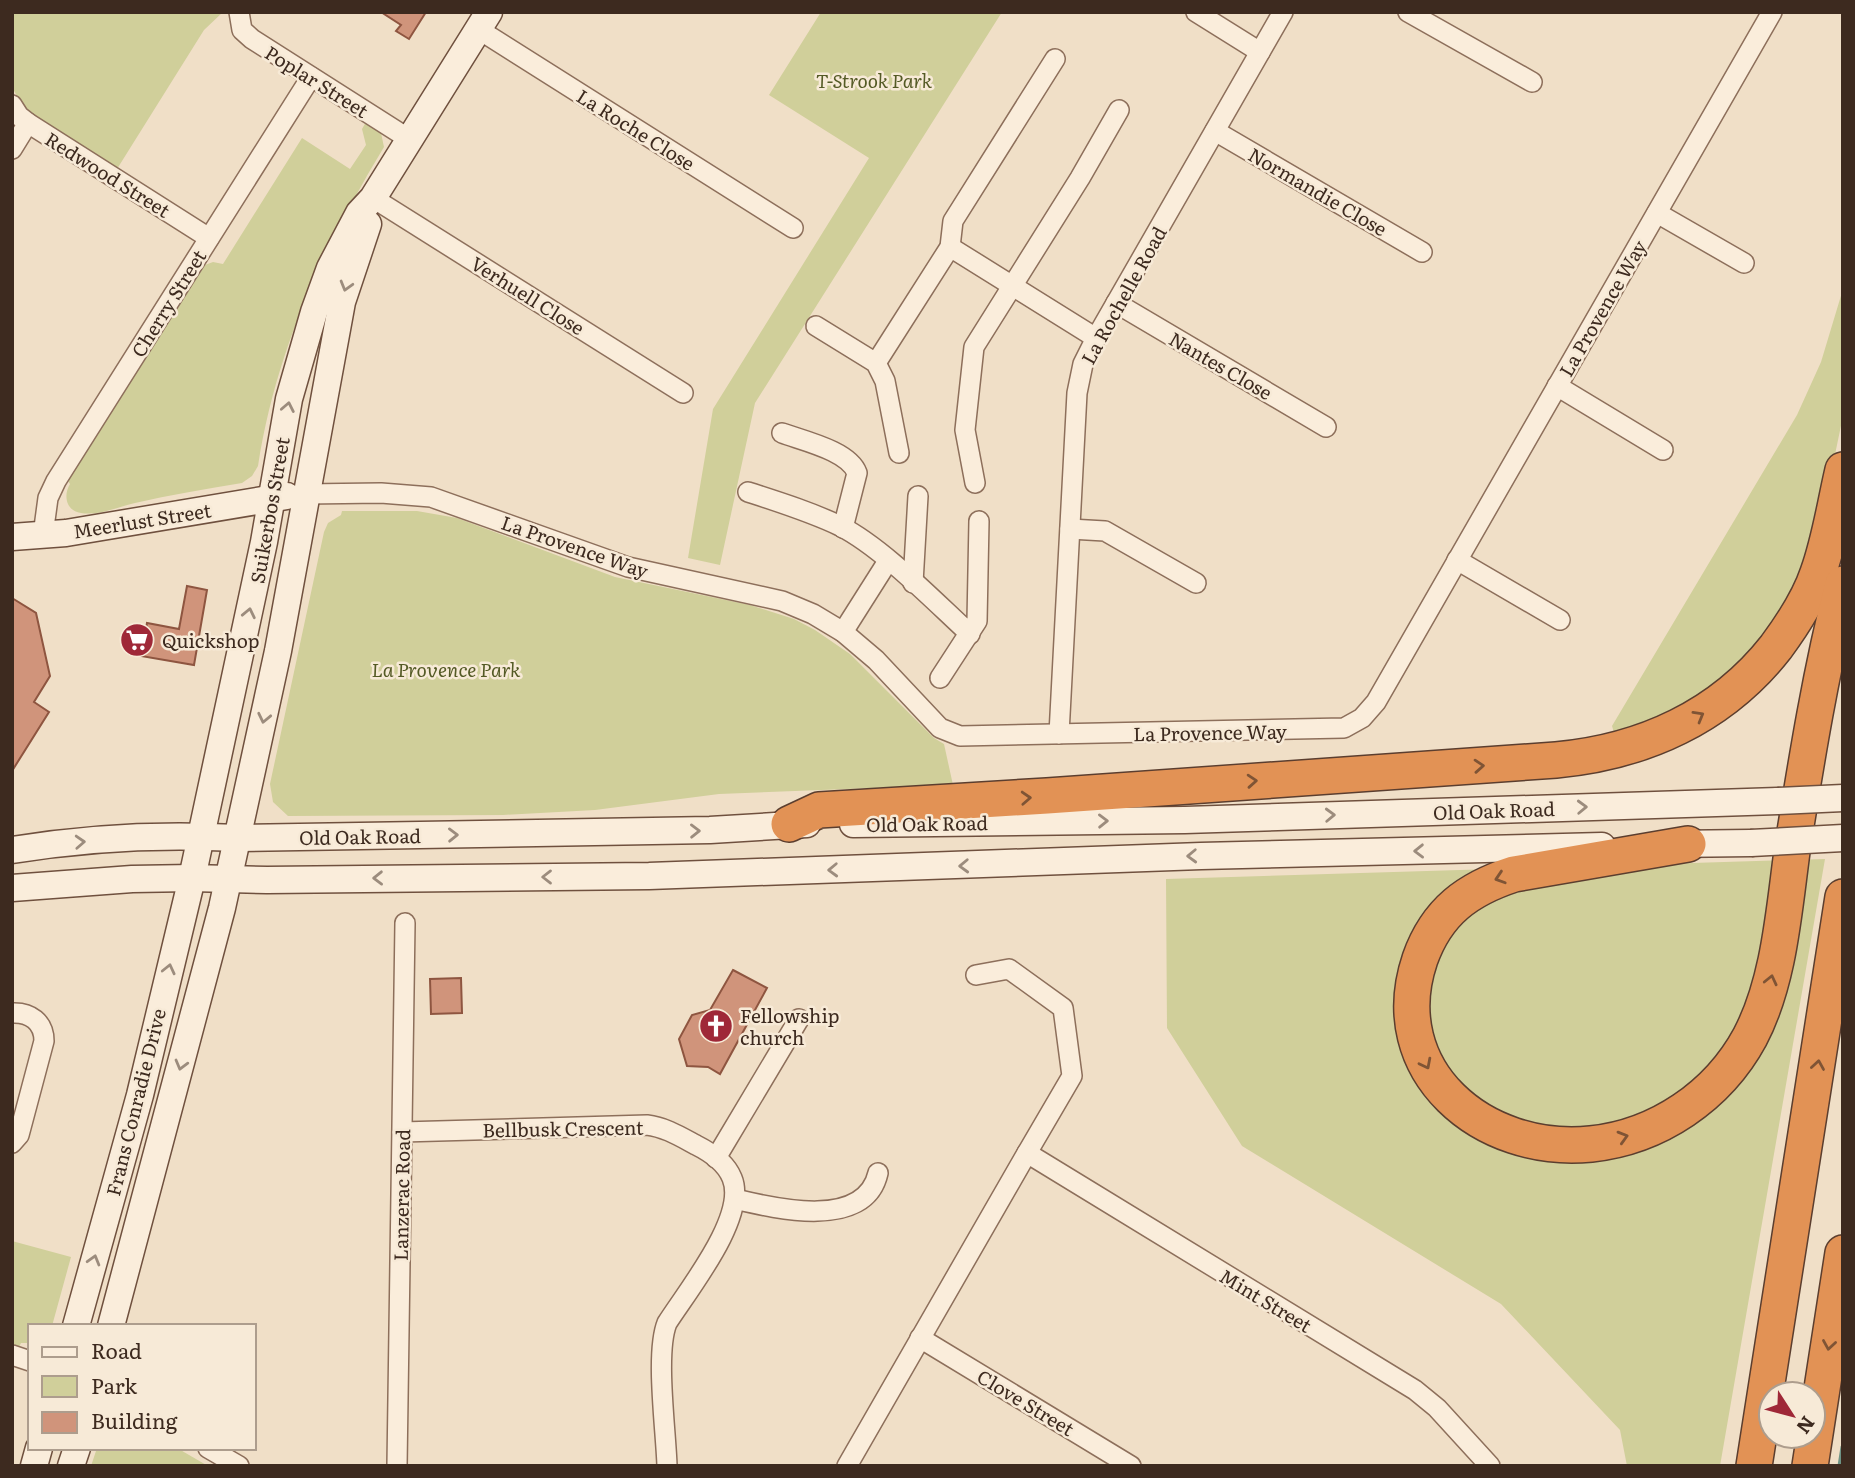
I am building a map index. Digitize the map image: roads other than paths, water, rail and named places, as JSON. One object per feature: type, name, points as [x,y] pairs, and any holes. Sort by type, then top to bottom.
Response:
[{"type":"highway","points":[[789,824],[820,810],[1542,761],[1606,753],[1646,742],[1705,713],[1723,699],[1749,678],[1791,626],[1818,574],[1843,470]]},
{"type":"highway","points":[[1688,844],[1514,874],[1486,883],[1464,896],[1450,909],[1433,930],[1423,951],[1417,969],[1412,1004],[1414,1031],[1421,1056],[1446,1094],[1475,1118],[1513,1135],[1550,1143],[1590,1144],[1627,1137],[1670,1119],[1707,1093],[1736,1060],[1761,1014],[1774,965],[1812,722],[1824,658],[1843,584]]},
{"type":"highway","points":[[1754,1466],[1843,897]]},
{"type":"highway","points":[[1737,1466],[1794,1143],[1798,1136],[1807,1132]]},
{"type":"highway","points":[[1810,1466],[1843,1253]]},
{"type":"main road","name":"Suikerbos Street","points":[[192,878],[264,542],[289,399],[314,312],[343,240],[359,213],[373,198],[483,21]]},
{"type":"main road","name":"Suikerbos Street","points":[[228,880],[278,651],[341,302],[370,219],[373,198]]},
{"type":"main road","name":"Meerlust Street","points":[[12,537],[43,535],[305,494]]},
{"type":"main road","name":"Old Oak Road","points":[[12,850],[52,843],[201,836],[238,838],[696,831],[789,824],[1185,820],[1843,797]]},
{"type":"main road","name":"Old Oak Road","points":[[12,888],[61,883],[192,878],[228,880],[673,875],[1201,856],[1751,843],[1843,838]]},
{"type":"main road","name":"Frans Conradie Drive","points":[[77,1324],[140,1095],[192,878]]},
{"type":"main road","name":"Frans Conradie Drive","points":[[112,1324],[228,880]]},
{"type":"street","name":"Poplar Street","points":[[239,12],[240,25],[247,35],[409,139]]},
{"type":"street","points":[[1196,12],[1260,52]]},
{"type":"street","name":"La Rochelle Road","points":[[1059,734],[1078,382],[1083,364],[1283,12]]},
{"type":"street","points":[[1408,12],[1532,82]]},
{"type":"street","name":"La Provence Way","points":[[305,494],[397,494],[439,499],[628,567],[782,601],[813,614],[843,632],[876,660],[934,723],[946,732],[960,736],[1315,730],[1344,727],[1362,718],[1376,702],[1772,12]]},
{"type":"street","name":"La Roche Close","points":[[483,21],[793,228]]},
{"type":"street","points":[[876,363],[950,247],[953,221],[1055,58]]},
{"type":"street","name":"Cherry Street","points":[[43,535],[49,492],[312,78]]},
{"type":"street","name":"Redwood Street","points":[[12,105],[28,123],[209,238]]},
{"type":"street","points":[[975,483],[965,430],[972,352],[1119,110]]},
{"type":"street","points":[[12,149],[28,123]]},
{"type":"street","name":"Normandie Close","points":[[1215,131],[1422,252]]},
{"type":"street","name":"Verhuell Close","points":[[373,198],[683,393]]},
{"type":"street","points":[[1657,212],[1744,263]]},
{"type":"street","points":[[950,247],[1096,338]]},
{"type":"street","name":"Nantes Close","points":[[1116,303],[1326,427]]},
{"type":"street","points":[[816,326],[876,363],[885,381],[899,453]]},
{"type":"street","points":[[1557,386],[1663,450]]},
{"type":"street","points":[[782,433],[838,454],[851,462],[857,473],[843,528]]},
{"type":"street","points":[[748,492],[843,528],[888,561],[970,634]]},
{"type":"street","points":[[914,583],[918,496]]},
{"type":"street","points":[[940,678],[970,634],[978,615],[979,521]]},
{"type":"street","points":[[1070,529],[1105,531],[1196,583]]},
{"type":"street","points":[[1457,560],[1560,620]]},
{"type":"street","points":[[843,632],[888,561]]},
{"type":"street","name":"Lanzerac Road","points":[[397,1466],[405,923]]},
{"type":"street","points":[[847,1466],[1072,1076],[1063,1008],[1009,970],[976,975]]},
{"type":"street","points":[[12,1013],[23,1013],[34,1019],[43,1029],[44,1041],[19,1135],[12,1143]]},
{"type":"street","points":[[716,1158],[799,1018]]},
{"type":"street","name":"Bellbusk Crescent","points":[[402,1132],[647,1125],[675,1134],[716,1158],[731,1174],[735,1199]]},
{"type":"street","name":"Mint Street","points":[[1027,1153],[1415,1390],[1437,1408],[1490,1466]]},
{"type":"street","points":[[667,1466],[663,1333],[727,1226],[735,1199],[785,1211],[821,1212],[856,1202],[868,1192],[878,1173]]},
{"type":"street","name":"Clove Street","points":[[920,1338],[1131,1466]]},
{"type":"street","points":[[211,1450],[239,1466]]},
{"type":"waterway","points":[[1840,1466],[1843,1447]]},
{"type":"place","name":"Quickshop","points":[[137,640]]},
{"type":"place","name":"Fellowship church","points":[[716,1026]]},
{"type":"park label","name":"T-Strook Park","points":[[874,80]]},
{"type":"park label","name":"La Provence Park","points":[[446,669]]}]
